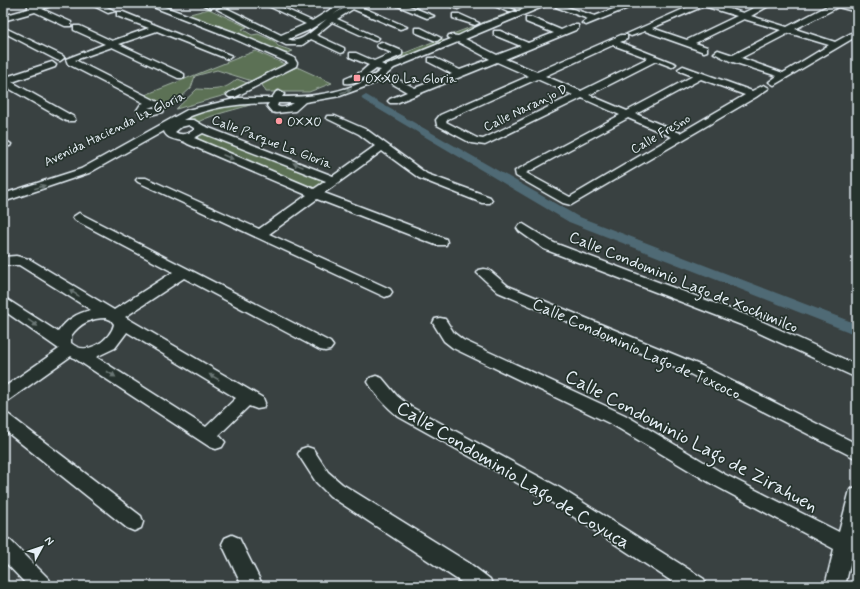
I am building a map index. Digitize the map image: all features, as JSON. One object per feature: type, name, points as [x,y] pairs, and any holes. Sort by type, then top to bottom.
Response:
[{"type":"street","points":[[22,3],[68,24]]},
{"type":"street","points":[[3,19],[54,3]]},
{"type":"street","points":[[92,3],[111,11]]},
{"type":"street","points":[[146,3],[233,34],[291,60],[293,63],[292,66],[232,96]]},
{"type":"street","points":[[203,3],[211,6]]},
{"type":"street","points":[[266,3],[312,24]]},
{"type":"street","points":[[395,3],[430,16]]},
{"type":"street","points":[[448,3],[458,6]]},
{"type":"street","points":[[492,3],[511,10]]},
{"type":"street","points":[[278,97],[272,106],[273,109],[281,111],[295,108],[303,97],[328,97],[350,90],[375,80],[382,75],[385,70],[475,23],[532,3]]},
{"type":"street","points":[[586,23],[636,3]]},
{"type":"street","points":[[537,76],[703,3],[837,44]]},
{"type":"street","points":[[688,43],[770,3]]},
{"type":"street","points":[[733,59],[838,3],[857,10]]},
{"type":"street","points":[[221,9],[289,43],[296,43],[307,40],[315,30],[352,4]]},
{"type":"street","points":[[282,39],[287,35],[312,24],[333,7],[352,4],[403,27]]},
{"type":"street","points":[[424,43],[442,39],[458,39],[542,4]]},
{"type":"street","points":[[613,5],[624,8]]},
{"type":"street","points":[[560,7],[595,20]]},
{"type":"street","points":[[120,14],[228,56]]},
{"type":"street","points":[[456,16],[475,23]]},
{"type":"street","name":"Avenida Hacienda La Gloria","points":[[3,190],[42,178],[75,165],[135,134],[158,114],[175,115],[204,101],[232,96],[303,97],[351,80],[364,74],[374,65],[402,52],[330,19]]},
{"type":"street","points":[[529,20],[562,33]]},
{"type":"street","points":[[393,101],[575,27]]},
{"type":"street","points":[[77,28],[181,76]]},
{"type":"street","points":[[645,28],[704,49]]},
{"type":"street","points":[[3,29],[177,125],[190,122]]},
{"type":"street","points":[[4,81],[156,29]]},
{"type":"street","points":[[418,30],[484,53],[680,137]]},
{"type":"street","points":[[774,82],[857,32]]},
{"type":"street","points":[[497,33],[528,46]]},
{"type":"street","points":[[3,36],[61,62]]},
{"type":"street","points":[[311,36],[341,50]]},
{"type":"street","points":[[458,39],[484,53]]},
{"type":"street","points":[[612,42],[672,64]]},
{"type":"street","points":[[718,53],[784,76]]},
{"type":"street","points":[[353,55],[385,70]]},
{"type":"street","name":"Calle Naranjo D","points":[[537,76],[441,120],[444,124],[481,142],[656,58]]},
{"type":"street","points":[[432,60],[460,74]]},
{"type":"street","points":[[683,69],[753,95]]},
{"type":"street","points":[[628,115],[702,76]]},
{"type":"street","points":[[4,81],[70,119]]},
{"type":"street","points":[[396,82],[415,92]]},
{"type":"street","name":"Calle Fresno","points":[[628,115],[521,171],[520,174],[569,201],[764,88]]},
{"type":"street","points":[[175,115],[225,103],[278,97]]},
{"type":"street","points":[[3,198],[85,171],[158,114]]},
{"type":"street","name":"Calle Parque La Gloria","points":[[158,114],[170,134],[173,136],[186,137],[193,142],[315,194],[441,242]]},
{"type":"street","name":"Calle Parque La Gloria","points":[[175,115],[197,124],[200,128],[334,180]]},
{"type":"street","points":[[331,118],[359,129],[423,176],[486,200]]},
{"type":"street","points":[[186,137],[196,133],[200,128]]},
{"type":"street","points":[[260,234],[382,146]]},
{"type":"street","points":[[142,180],[385,292]]},
{"type":"street","points":[[79,217],[325,346]]},
{"type":"street","name":"Calle Condominio Lago de Xochimilco","points":[[523,228],[549,246],[749,322],[857,372]]},
{"type":"street","points":[[3,261],[16,260],[24,262],[253,400],[211,439],[70,349],[3,303]]},
{"type":"street","points":[[70,349],[63,336],[68,328],[75,322],[85,316],[115,318],[183,272]]},
{"type":"street","name":"Calle Condominio Lago de Texcoco","points":[[484,273],[503,289],[696,370],[857,452]]},
{"type":"street","points":[[3,396],[70,349],[91,352],[104,348],[115,340],[122,332],[115,318]]},
{"type":"street","name":"Calle Condominio Lago de Zirahuen","points":[[440,323],[449,337],[458,344],[619,420],[718,479],[845,545]]},
{"type":"street","name":"Calle Condominio Lago de Coyuca","points":[[376,382],[392,401],[405,412],[554,494],[697,586]]},
{"type":"street","points":[[3,420],[134,522]]},
{"type":"street","points":[[307,454],[322,477],[336,490],[462,570],[483,586]]},
{"type":"street","points":[[835,586],[857,496]]},
{"type":"street","points":[[232,544],[253,586]]},
{"type":"street","points":[[3,546],[42,586]]},
{"type":"green space","points":[[532,4],[536,6],[457,38],[450,35]]},
{"type":"green space","points":[[209,9],[247,27],[242,29],[252,35],[258,34],[274,41],[278,46],[293,51],[283,54],[186,15]]},
{"type":"green space","points":[[440,39],[448,42],[385,68],[377,64]]},
{"type":"green space","points":[[255,51],[289,66],[255,82],[217,70],[195,76],[191,88],[169,108],[145,95]]},
{"type":"green space","points":[[297,67],[332,83],[309,92],[266,92],[261,83]]},
{"type":"green space","points":[[237,79],[250,84],[229,94],[176,109],[197,89],[209,90],[223,88]]},
{"type":"green space","points":[[256,103],[212,116],[198,122],[185,117],[228,105]]},
{"type":"green space","points":[[202,130],[327,180],[313,190],[190,138]]},
{"type":"waterway","points":[[366,98],[573,219],[857,330]]},
{"type":"place","name":"OXXO La Gloria","points":[[357,78]]},
{"type":"place","name":"OXXO","points":[[279,121]]}]
